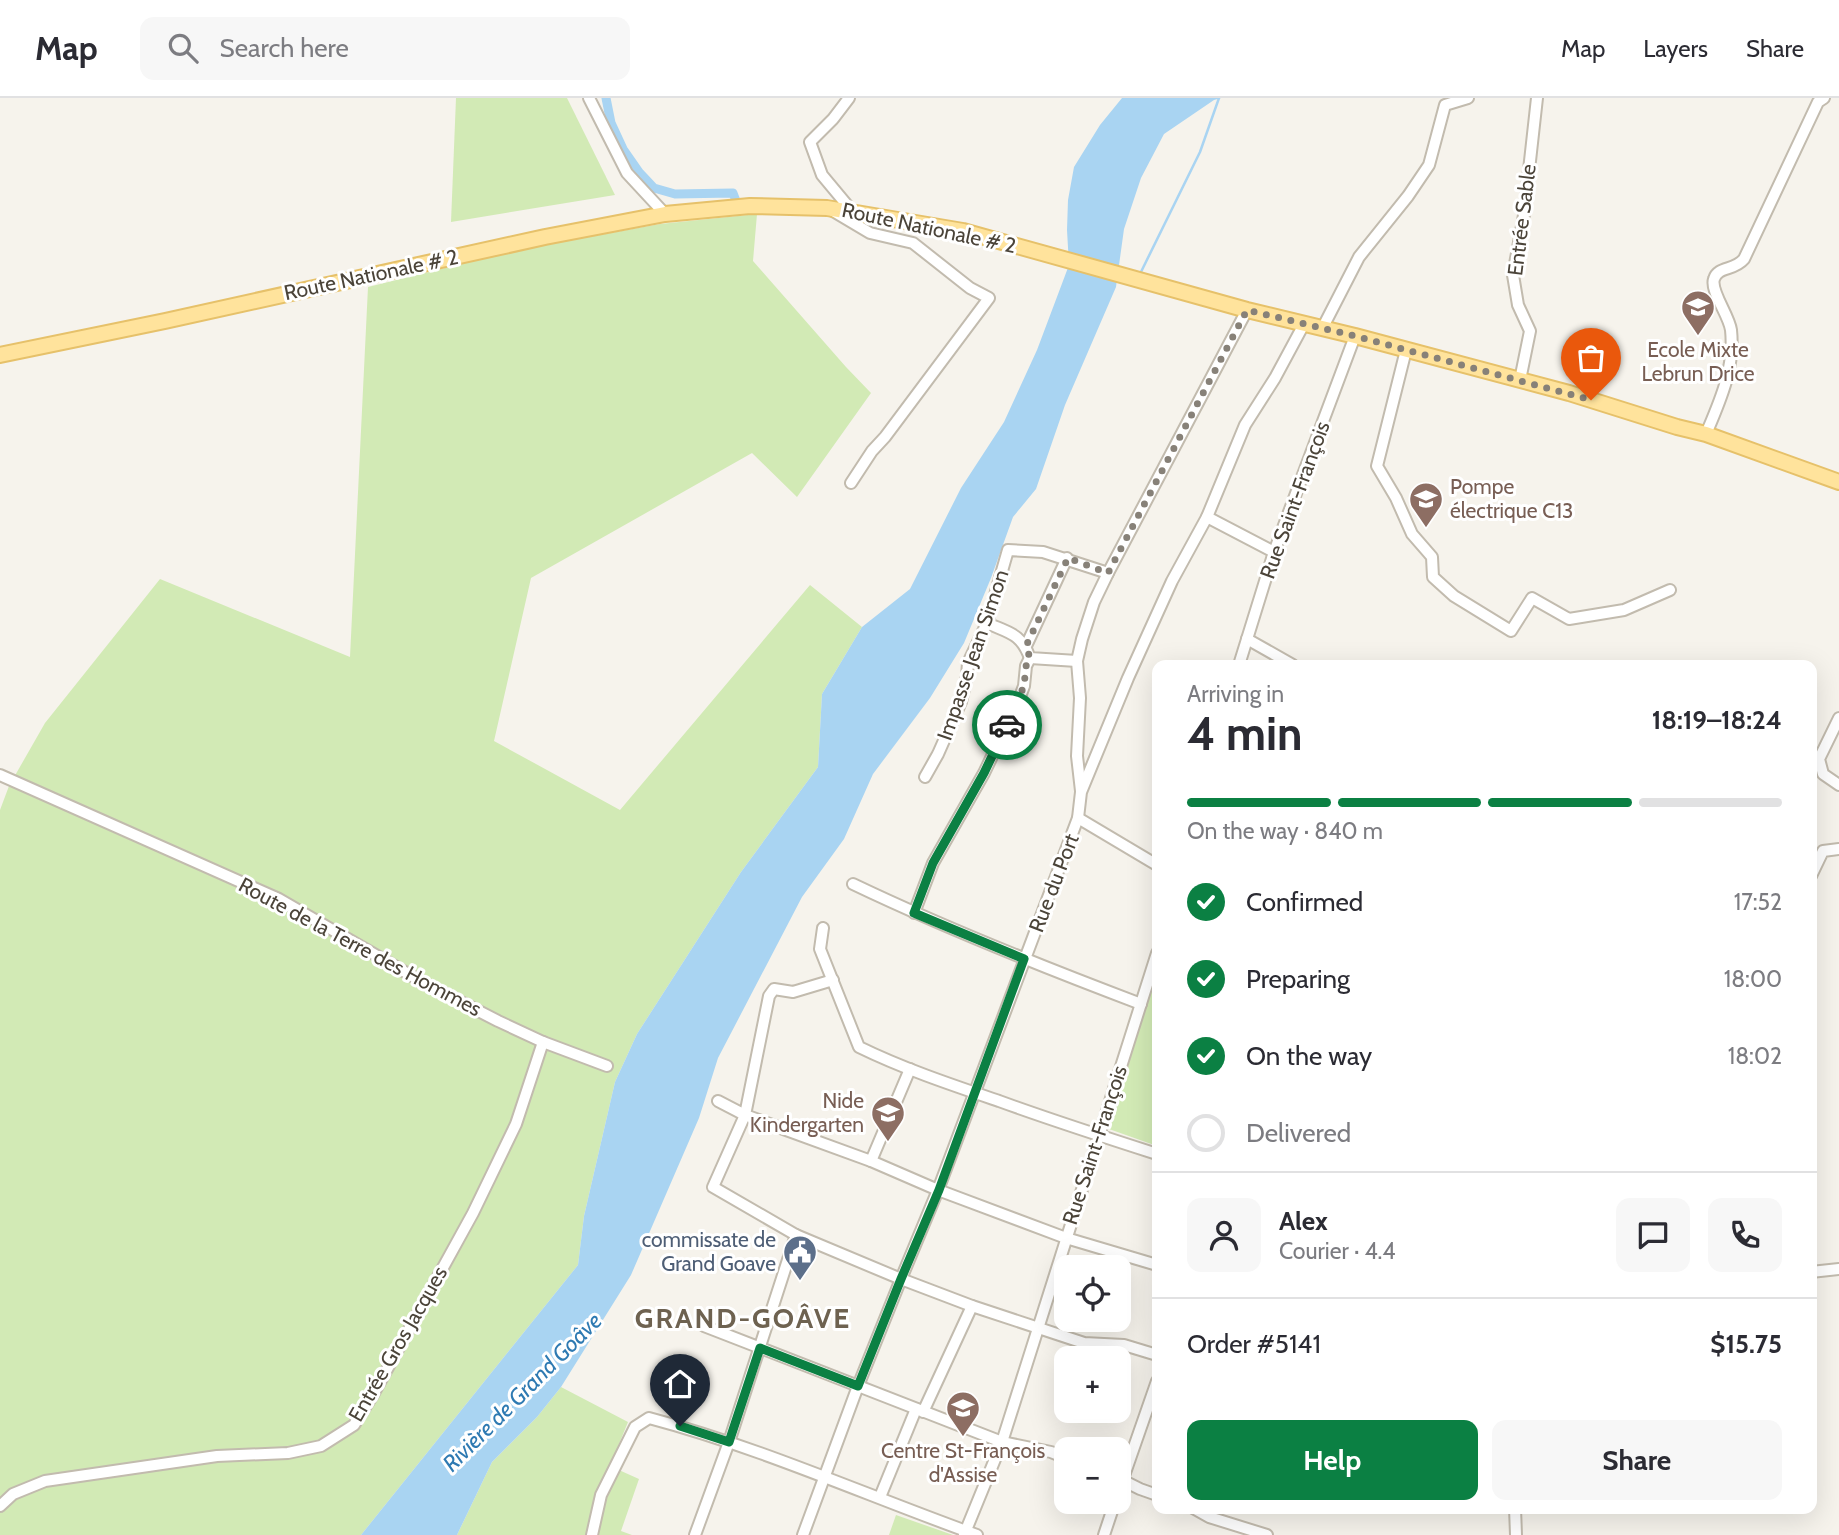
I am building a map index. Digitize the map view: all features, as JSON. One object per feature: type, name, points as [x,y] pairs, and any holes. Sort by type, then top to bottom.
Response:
[{"type":"main road","name":"Route Nationale # 2","points":[[0,355],[545,237],[665,214],[750,206],[827,208],[962,231],[1247,310],[1569,393],[1706,434],[1839,482]]},
{"type":"street","points":[[589,98],[627,173],[665,214]]},
{"type":"street","points":[[849,98],[810,142],[822,175],[852,211]]},
{"type":"street","points":[[1322,328],[1359,257],[1429,165],[1445,105],[1468,98]]},
{"type":"street","name":"Entrée Sable","points":[[1520,380],[1530,331],[1518,305],[1513,275],[1524,215],[1536,98]]},
{"type":"street","points":[[1706,434],[1725,388],[1732,347],[1731,326],[1713,286],[1714,278],[1720,271],[1736,267],[1744,259],[1818,102],[1824,98]]},
{"type":"street","points":[[827,208],[870,233],[913,243],[970,288],[989,298],[866,459],[851,483]]},
{"type":"street","points":[[1081,792],[1077,756],[1080,698],[1077,661],[1094,602],[1247,310]]},
{"type":"street","name":"Rue du Port","points":[[803,1535],[858,1386],[939,1190],[1078,818],[1081,792],[1128,678],[1166,593],[1207,517],[1244,425],[1275,378],[1304,324]]},
{"type":"street","name":"Rue Saint-François","points":[[1241,660],[1274,552],[1355,336]]},
{"type":"street","points":[[1406,350],[1377,466],[1396,498],[1412,534],[1432,556],[1433,576],[1454,596],[1511,631],[1532,598],[1570,619],[1623,610],[1670,590]]},
{"type":"street","points":[[1207,517],[1274,552]]},
{"type":"street","name":"Impasse Jean Simon","points":[[925,777],[957,712],[968,663],[987,623],[1008,550],[1043,552],[1108,573]]},
{"type":"street","points":[[1026,646],[1068,558]]},
{"type":"street","points":[[914,913],[933,863],[992,757],[1024,686],[1026,666],[1030,658],[1026,646],[1018,636],[987,623]]},
{"type":"street","points":[[1247,639],[1284,660]]},
{"type":"street","points":[[1030,658],[1077,661]]},
{"type":"street","points":[[1839,718],[1819,759],[1823,774],[1839,785]]},
{"type":"street","name":"Route de la Terre des Hommes","points":[[0,775],[279,899],[424,983],[543,1042],[607,1066]]},
{"type":"street","points":[[1078,818],[1152,862]]},
{"type":"street","points":[[1817,863],[1823,850],[1839,849]]},
{"type":"street","points":[[853,884],[1024,959],[1141,1004]]},
{"type":"street","points":[[823,928],[820,949],[859,1047],[974,1093],[1152,1152]]},
{"type":"street","name":"Rue Saint-François","points":[[969,1534],[1002,1442],[1152,969]]},
{"type":"street","points":[[833,980],[793,992],[774,989],[769,996],[745,1115],[713,1187],[796,1236],[972,1306],[1084,1343],[1124,1345],[1152,1353]]},
{"type":"street","name":"Entrée Gros Jacques","points":[[0,1506],[13,1494],[45,1481],[217,1456],[288,1453],[321,1446],[354,1425],[473,1213],[516,1124],[543,1042]]},
{"type":"street","points":[[872,1161],[910,1069]]},
{"type":"street","points":[[719,1101],[745,1115],[872,1161],[939,1190],[1066,1238],[1152,1264]]},
{"type":"street","points":[[695,1535],[729,1442],[796,1236]]},
{"type":"street","points":[[1817,1271],[1839,1269]]},
{"type":"street","points":[[880,1497],[919,1411],[972,1306]]},
{"type":"street","points":[[704,1326],[1002,1442],[1054,1453]]},
{"type":"street","points":[[1131,1450],[1152,1394]]},
{"type":"street","points":[[592,1535],[601,1494],[635,1427],[649,1418],[729,1442],[824,1476],[969,1534]]},
{"type":"street","points":[[1131,1484],[1152,1493]]},
{"type":"street","points":[[1104,1535],[1111,1514]]},
{"type":"street","points":[[1204,1514],[1267,1535]]},
{"type":"street","points":[[1515,1514],[1516,1535]]},
{"type":"green space","points":[[456,98],[567,98],[615,195],[451,222]]},
{"type":"green space","points":[[757,214],[753,261],[871,393],[797,497],[752,453],[531,578],[494,741],[620,810],[810,585],[862,627],[822,694],[818,767],[741,872],[637,1034],[615,1082],[584,1216],[578,1265],[361,1535],[0,1535],[0,810],[9,786],[45,723],[160,579],[350,657],[368,287],[522,249],[660,224]]},
{"type":"green space","points":[[1152,987],[1152,1144],[1109,1129]]},
{"type":"green space","points":[[561,1387],[628,1422],[610,1466],[639,1479],[621,1531],[632,1535],[457,1535],[492,1462],[537,1417]]},
{"type":"green space","points":[[896,1515],[953,1535],[889,1535]]},
{"type":"water","name":"Rivière de Grand Goâve","points":[[1122,98],[1221,98],[1164,134],[1141,178],[1124,229],[1116,287],[1065,405],[1036,489],[1013,517],[964,643],[930,698],[873,774],[844,839],[802,897],[718,1058],[699,1118],[631,1275],[561,1387],[537,1417],[492,1462],[457,1535],[361,1535],[578,1265],[584,1216],[615,1082],[637,1034],[741,872],[818,767],[822,694],[862,627],[910,589],[961,488],[1004,422],[1037,350],[1069,265],[1068,200],[1074,167],[1100,125]]},
{"type":"waterway","points":[[606,98],[611,123],[623,149],[654,188],[675,194],[733,193],[736,201]]},
{"type":"waterway","points":[[1139,276],[1200,152],[1219,98]]},
{"type":"way so far","points":[[1007,725],[1024,686],[1026,666],[1030,658],[1026,646],[1068,558],[1108,573],[1247,310],[1355,336],[1591,400]]},
{"type":"place","name":"Ecole Mixte Lebrun Drice","points":[[1698,337]]},
{"type":"place","name":"Pompe électrique C13","points":[[1426,529]]},
{"type":"place","name":"Nide Kindergarten","points":[[888,1143]]},
{"type":"place","name":"commissate de Grand Goave","points":[[800,1282]]},
{"type":"place","name":"Centre St-François d'Assise","points":[[963,1438]]},
{"type":"district","name":"GRAND-GOÂVE","points":[[743,1318]]},
{"type":"route","points":[[680,1426],[729,1442],[760,1348],[858,1386],[939,1190],[1024,959],[914,913],[933,863],[984,773],[1007,725]]}]
